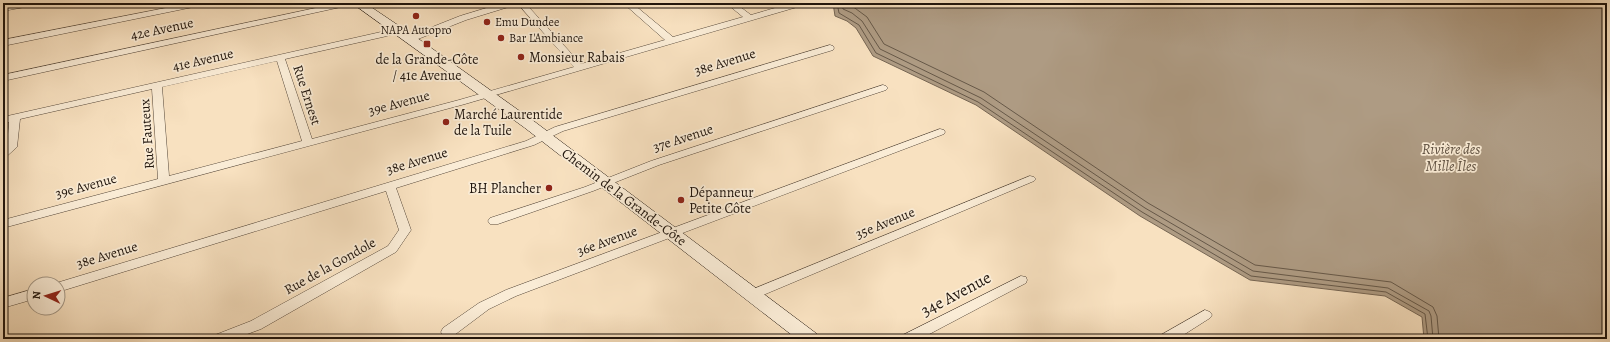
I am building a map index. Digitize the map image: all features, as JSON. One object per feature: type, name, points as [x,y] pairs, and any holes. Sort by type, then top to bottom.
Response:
[{"type":"main road","name":"Chemin de la Grande-Côte","points":[[358,3],[397,29],[544,136],[810,339]]},
{"type":"street","points":[[3,9],[36,3]]},
{"type":"street","points":[[3,43],[203,3]]},
{"type":"street","name":"42e Avenue","points":[[3,78],[350,3]]},
{"type":"street","points":[[410,39],[463,18],[512,3]]},
{"type":"street","points":[[521,3],[579,67]]},
{"type":"street","points":[[627,3],[671,40]]},
{"type":"street","points":[[730,3],[749,18]]},
{"type":"street","name":"39e Avenue","points":[[3,224],[487,95],[801,3]]},
{"type":"street","name":"41e Avenue","points":[[3,120],[384,34],[397,29]]},
{"type":"street","name":"38e Avenue","points":[[66,285],[530,143],[552,131],[830,48]]},
{"type":"street","name":"Rue Ernest","points":[[280,57],[308,142]]},
{"type":"street","name":"Rue Fauteux","points":[[157,85],[164,181]]},
{"type":"street","name":"37e Avenue","points":[[494,221],[655,163],[883,88]]},
{"type":"street","points":[[3,154],[12,147],[15,117]]},
{"type":"street","name":"36e Avenue","points":[[448,332],[484,306],[501,297],[940,132]]},
{"type":"street","name":"35e Avenue","points":[[752,295],[1030,179]]},
{"type":"street","name":"Rue de la Gondole","points":[[220,339],[256,325],[392,249],[405,230],[390,186]]},
{"type":"street","name":"34e Avenue","points":[[908,339],[1021,280]]},
{"type":"street","points":[[3,303],[26,296]]},
{"type":"street","points":[[1166,339],[1205,316]]},
{"type":"water","name":"Rivière des Mille Îles","points":[[833,3],[1607,3],[1607,339],[1424,339],[1422,317],[1385,296],[1250,280],[1140,216],[976,105],[873,56],[856,28],[847,21],[835,16]]},
{"type":"place","name":"NAPA Autopro","points":[[416,16]]},
{"type":"place","name":"Emu Dundee","points":[[487,22]]},
{"type":"place","name":"Bar L'Ambiance","points":[[501,38]]},
{"type":"place","name":"de la Grande-Côte / 41e Avenue","points":[[427,44]]},
{"type":"place","name":"Monsieur Rabais","points":[[521,57]]},
{"type":"place","name":"Marché Laurentide de la Tuile","points":[[446,122]]},
{"type":"place","name":"BH Plancher","points":[[549,188]]},
{"type":"place","name":"Dépanneur Petite Côte","points":[[681,200]]}]
